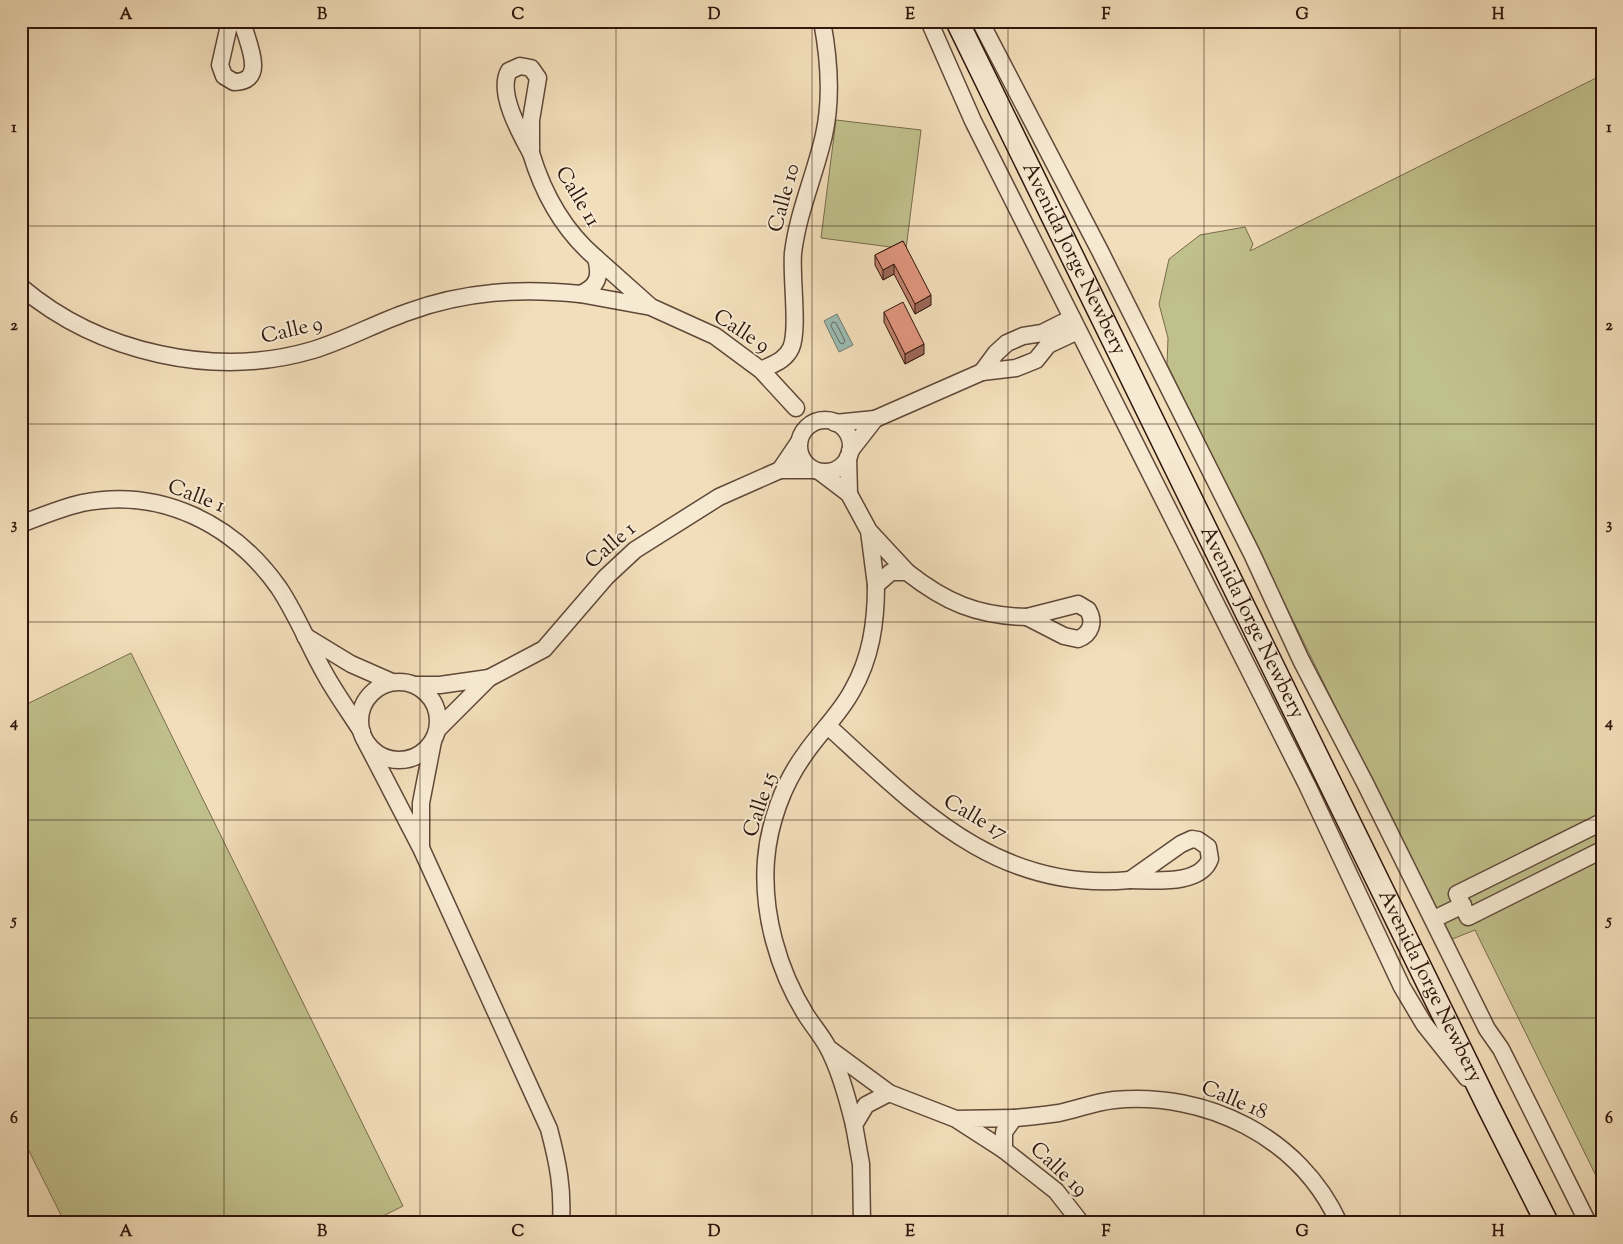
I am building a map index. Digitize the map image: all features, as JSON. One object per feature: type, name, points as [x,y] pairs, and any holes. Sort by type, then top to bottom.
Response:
[{"type":"main road","name":"Avenida Jorge Newbery","points":[[957,21],[1545,1221]]},
{"type":"street","points":[[230,21],[220,65],[224,76],[234,82],[246,80],[251,76],[254,64],[242,21]]},
{"type":"street","name":"Calle 10","points":[[762,370],[780,361],[787,355],[794,338],[791,274],[797,227],[817,164],[828,111],[826,43],[822,21]]},
{"type":"street","points":[[929,21],[973,121],[1307,785],[1402,987],[1424,1024],[1487,1104]]},
{"type":"street","points":[[980,21],[1100,251],[1252,554],[1301,660],[1434,918],[1487,1029],[1501,1049],[1588,1223]]},
{"type":"street","name":"Calle 11","points":[[530,153],[542,186],[551,203],[582,246],[651,307]]},
{"type":"street","points":[[580,294],[590,290],[596,284],[599,275],[596,258]]},
{"type":"street","name":"Calle 9","points":[[21,287],[79,326],[107,338],[172,356],[229,362],[271,359],[312,350],[356,335],[408,312],[468,295],[526,290],[580,294],[651,307],[715,336],[762,370],[796,408]]},
{"type":"street","points":[[982,372],[1007,343],[1023,336],[1045,339],[1075,325]]},
{"type":"street","points":[[780,470],[810,425],[816,422],[875,419],[982,372],[1016,368],[1036,360],[1045,339]]},
{"type":"street","points":[[849,494],[849,454],[845,432],[832,422],[796,408],[800,455],[817,471],[849,494],[869,531],[907,572],[928,589],[962,607],[998,615],[1027,617]]},
{"type":"street","points":[[780,470],[817,471],[839,468],[875,419]]},
{"type":"street","name":"Calle 1","points":[[489,678],[544,649],[606,576],[635,550],[719,497],[780,470]]},
{"type":"street","name":"Calle 1","points":[[21,524],[62,509],[101,500],[132,500],[169,506],[225,532],[248,550],[280,590],[326,676],[365,738],[421,848],[549,1129],[560,1168],[563,1197],[562,1223]]},
{"type":"street","name":"Calle 15","points":[[828,1048],[806,1014],[780,963],[770,919],[766,867],[773,825],[784,792],[805,754],[829,727],[853,690],[868,653],[876,614],[876,585],[869,531]]},
{"type":"street","points":[[876,585],[891,572],[907,572]]},
{"type":"street","points":[[305,636],[352,664],[392,682]]},
{"type":"street","points":[[489,678],[419,754],[401,760],[388,758],[377,753],[365,738],[360,719],[366,701],[380,687],[392,682],[440,685],[489,678]]},
{"type":"street","points":[[417,685],[435,703],[438,716],[420,803],[421,848]]},
{"type":"street","name":"Calle 17","points":[[829,727],[911,803],[956,835],[979,848],[1006,861],[1054,876],[1100,881],[1130,880]]},
{"type":"street","points":[[1602,822],[1457,894],[1468,917],[1602,850]]},
{"type":"street","points":[[1434,918],[1463,905]]},
{"type":"street","points":[[828,1048],[889,1094],[956,1119]]},
{"type":"street","points":[[828,1048],[854,1125],[861,1164],[862,1223]]},
{"type":"street","points":[[854,1125],[866,1106],[889,1094]]},
{"type":"street","name":"Calle 18","points":[[956,1119],[1014,1118],[1059,1112],[1112,1100],[1146,1098],[1182,1102],[1215,1111],[1261,1134],[1288,1154],[1320,1189],[1339,1223]]},
{"type":"street","points":[[1004,1150],[1004,1132],[1014,1118]]},
{"type":"street","name":"Calle 19","points":[[956,1119],[1004,1150],[1056,1191],[1081,1223]]},
{"type":"green space","points":[[1602,75],[1602,1188],[1475,930],[1450,940],[1167,364],[1168,338],[1159,304],[1169,259],[1200,235],[1245,227],[1253,244],[1250,251]]},
{"type":"green space","points":[[836,120],[921,130],[906,249],[821,238]]},
{"type":"green space","points":[[131,653],[403,1206],[369,1223],[65,1223],[21,1135],[21,707]]},
{"type":"water","points":[[837,314],[853,345],[839,352],[824,321]]},
{"type":"building","points":[[903,241],[931,295],[915,304],[894,264],[883,270],[875,255]]},
{"type":"building","points":[[903,302],[924,344],[905,354],[884,312]]}]
